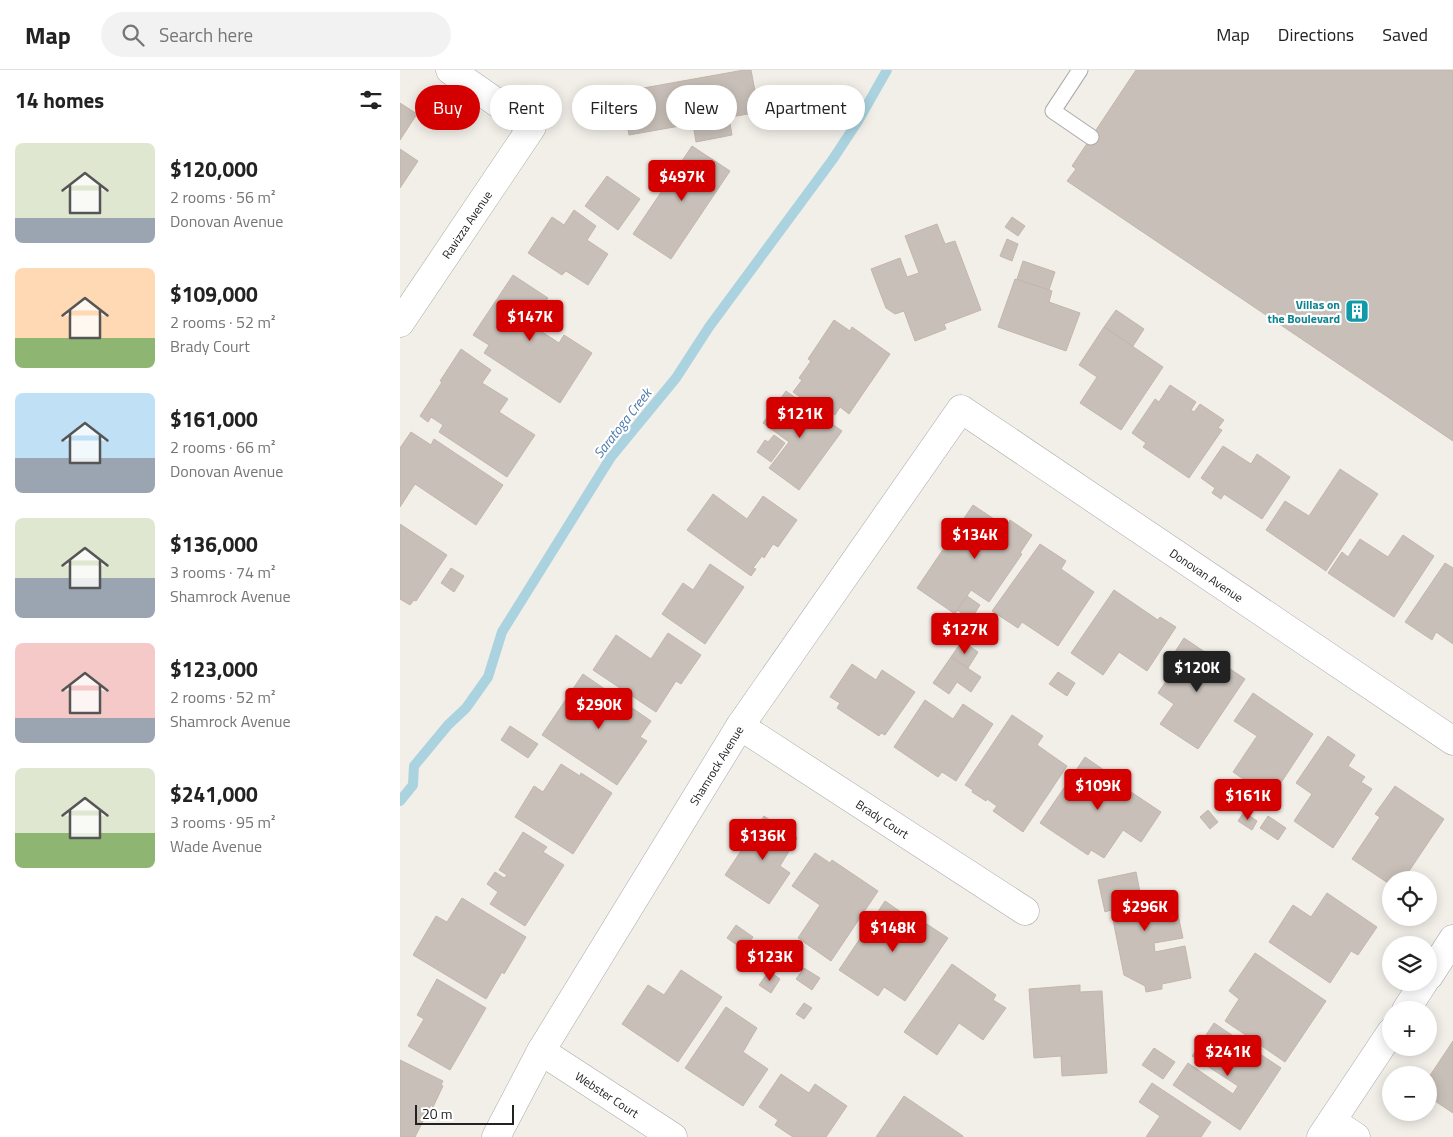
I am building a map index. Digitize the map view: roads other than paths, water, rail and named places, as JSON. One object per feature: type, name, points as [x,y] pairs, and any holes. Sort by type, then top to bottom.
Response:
[{"type":"street","name":"Ravizza Avenue","points":[[400,323],[532,127],[450,70]]},
{"type":"street","name":"Shamrock Avenue","points":[[496,1137],[541,1051],[740,726],[961,409]]},
{"type":"street","name":"Donovan Avenue","points":[[961,409],[1453,741]]},
{"type":"street","name":"Brady Court","points":[[740,726],[1025,911]]},
{"type":"street","points":[[1437,964],[1453,939]]},
{"type":"street","points":[[1356,1137],[1327,1129],[1382,1046]]},
{"type":"street","name":"Webster Court","points":[[541,1051],[673,1137]]},
{"type":"lane","points":[[1080,70],[1053,111],[1091,137]]},
{"type":"waterway","name":"Saratoga Creek","points":[[400,801],[413,785],[414,766],[448,725],[466,708],[488,677],[502,632],[611,457],[676,378],[709,327],[833,159],[858,121],[887,70]]},
{"type":"place","name":"Villas on the Boulevard","points":[[1357,311]]}]
